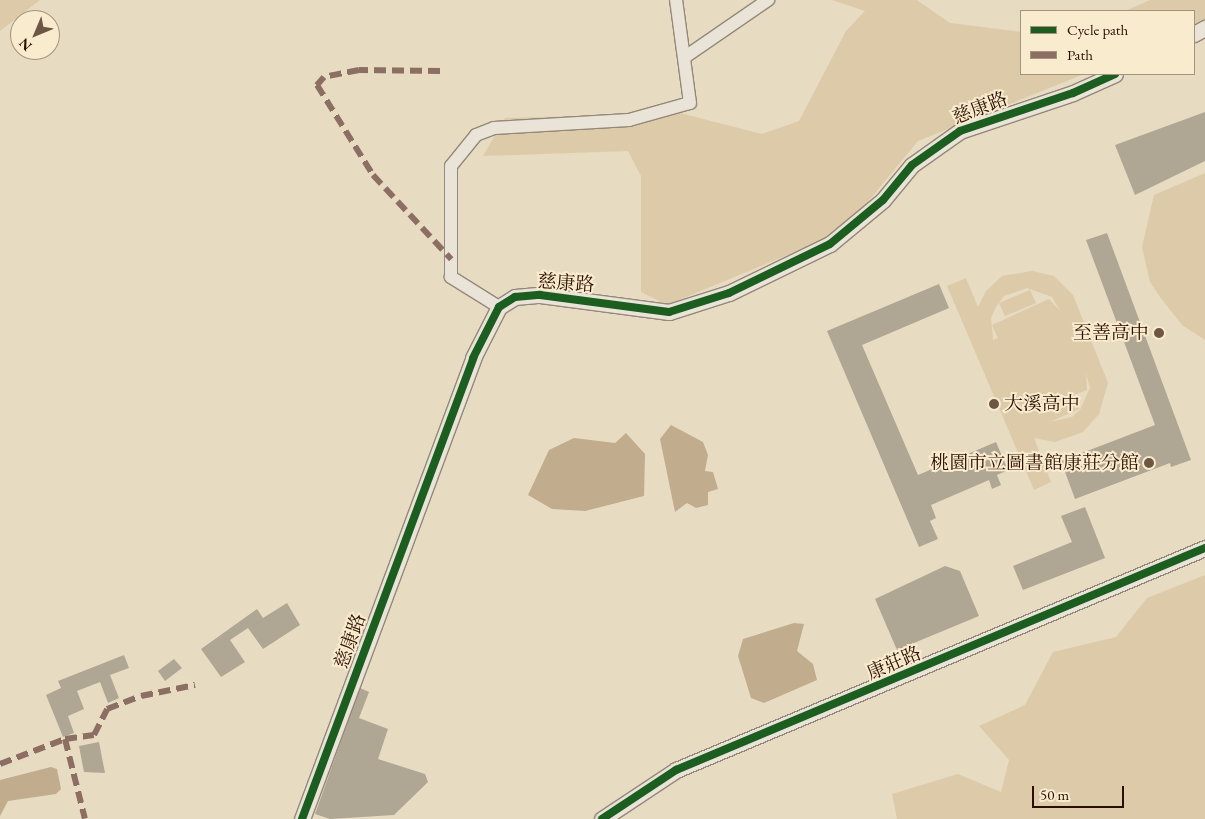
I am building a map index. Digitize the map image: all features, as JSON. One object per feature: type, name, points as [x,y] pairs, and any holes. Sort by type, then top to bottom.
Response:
[{"type":"street","points":[[499,307],[452,277],[451,166],[476,135],[494,128],[629,120],[690,103],[676,0]]},
{"type":"street","points":[[685,57],[768,0]]},
{"type":"street","name":"慈康路","points":[[302,819],[473,358],[499,307],[514,297],[540,296],[669,312],[730,293],[830,244],[883,200],[912,166],[960,131],[1073,94],[1113,75]]},
{"type":"street","name":"康莊路","points":[[602,819],[676,770],[1205,548]]},
{"type":"shaded area","points":[[0,0],[40,0],[27,10],[10,10],[10,23],[0,31]]},
{"type":"shaded area","points":[[832,0],[917,0],[950,23],[1020,32],[1020,75],[1082,75],[918,141],[843,232],[667,305],[641,292],[641,176],[628,151],[483,156],[505,118],[680,113],[762,134],[799,121],[846,31],[865,11]]},
{"type":"shaded area","points":[[1150,0],[1205,0],[1205,19],[1195,24],[1195,10],[1127,10]]},
{"type":"shaded area","points":[[1205,173],[1205,340],[1182,325],[1160,297],[1150,282],[1142,247],[1154,195]]},
{"type":"shaded area","points":[[1032,271],[1054,276],[1073,295],[1108,383],[1099,414],[1083,432],[1055,442],[1034,438],[1051,482],[1034,490],[947,286],[966,278],[978,307],[986,291],[1002,276]],"holes":[[[1027,288],[1052,297],[1060,311],[1049,299],[992,325],[998,338],[993,340],[991,318],[996,307],[1004,296]],[[1086,373],[1090,388],[1080,410],[1072,417],[1050,422],[1079,409],[1074,395],[1087,390]]]},
{"type":"shaded area","points":[[1030,290],[1036,303],[1005,316],[999,303]]},
{"type":"shaded area","points":[[671,425],[703,442],[708,455],[705,471],[713,472],[718,489],[708,492],[708,505],[696,508],[687,503],[675,512],[660,439]]},
{"type":"shaded area","points":[[626,433],[645,454],[644,496],[585,511],[552,509],[528,495],[549,450],[574,438],[615,443]]},
{"type":"shaded area","points":[[1205,575],[1205,819],[897,819],[892,794],[958,774],[1001,792],[1009,760],[979,726],[1025,705],[1053,652],[1116,637],[1147,598]]},
{"type":"shaded area","points":[[794,623],[804,624],[797,651],[813,664],[817,680],[764,703],[751,698],[738,656],[743,639]]},
{"type":"shaded area","points":[[51,767],[57,769],[61,789],[56,794],[8,801],[0,816],[0,780]]},
{"type":"building","points":[[1205,112],[1205,161],[1135,195],[1115,145]]},
{"type":"building","points":[[1107,233],[1191,460],[1171,467],[1170,463],[1075,499],[1061,461],[1155,425],[1086,240]]},
{"type":"building","points":[[939,284],[949,308],[862,345],[918,475],[996,442],[1008,470],[997,475],[1001,485],[992,489],[989,480],[931,505],[936,518],[930,521],[938,539],[919,547],[827,331]]},
{"type":"building","points":[[1085,507],[1105,558],[1023,590],[1013,566],[1072,542],[1061,516]]},
{"type":"building","points":[[945,566],[960,571],[979,616],[897,650],[875,599]]},
{"type":"building","points":[[287,603],[300,625],[263,649],[248,628],[230,640],[245,662],[221,677],[201,649],[257,609],[263,618]]},
{"type":"building","points":[[124,655],[129,668],[110,675],[119,698],[108,703],[100,682],[77,691],[84,709],[68,716],[74,733],[63,737],[46,695],[61,688],[58,681]]},
{"type":"building","points":[[174,659],[182,668],[165,681],[158,671]]},
{"type":"building","points":[[360,688],[369,692],[359,718],[388,729],[378,759],[425,774],[428,782],[394,815],[330,819],[315,814]]},
{"type":"building","points":[[99,742],[105,773],[84,772],[79,746]]},
{"type":"marked path","points":[[440,71],[359,70],[324,77],[317,85],[373,175],[451,259]]},
{"type":"marked path","points":[[0,764],[65,739],[94,735],[107,709],[141,696],[195,685]]},
{"type":"marked path","points":[[65,739],[85,819]]},
{"type":"cycle path","points":[[302,819],[473,358],[499,307],[515,297],[540,295],[669,312],[729,293],[830,244],[883,200],[912,165],[960,131],[1073,93],[1113,75]]},
{"type":"cycle path","points":[[602,819],[676,770],[1205,548]]},
{"type":"place","name":"至善高中","points":[[1159,333]]},
{"type":"place","name":"大溪高中","points":[[994,404]]},
{"type":"place","name":"桃園市立圖書館康莊分館","points":[[1149,463]]}]
